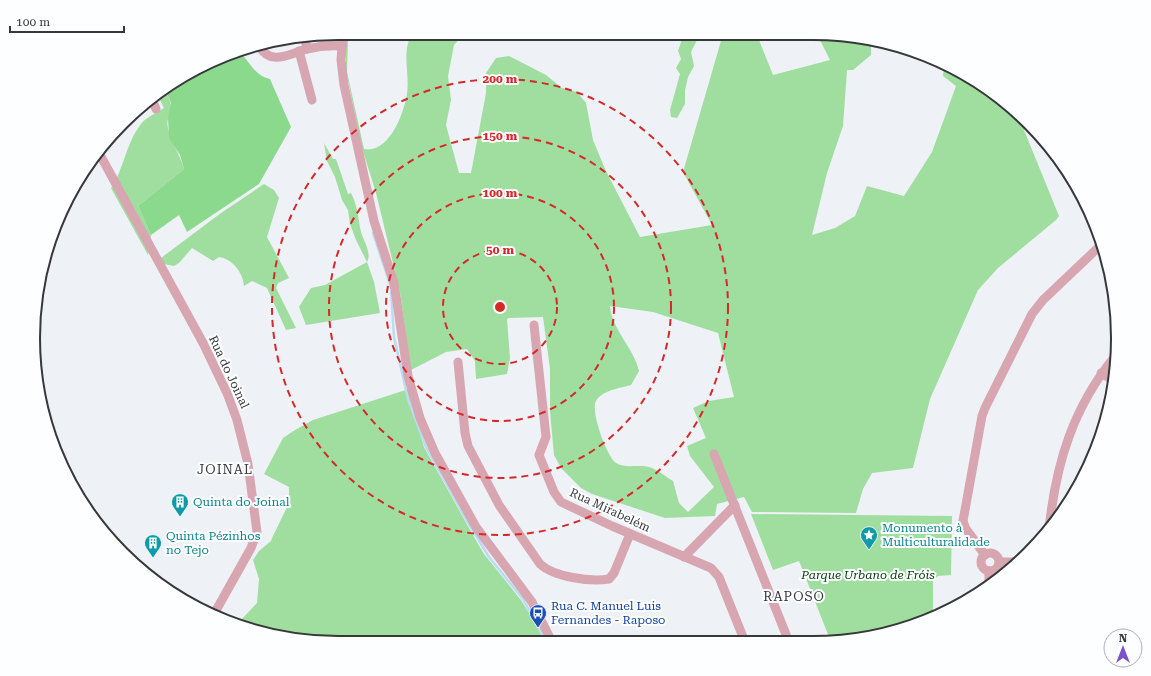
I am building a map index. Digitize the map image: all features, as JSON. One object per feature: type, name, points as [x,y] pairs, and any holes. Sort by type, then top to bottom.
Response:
[{"type":"street","points":[[342,40],[343,76],[374,221],[395,288],[408,376],[420,418],[435,453],[476,527],[532,602],[549,636]]},
{"type":"street","points":[[304,42],[303,50],[312,100]]},
{"type":"street","points":[[263,50],[265,53],[274,58],[325,46],[342,46]]},
{"type":"street","points":[[154,104],[156,109]]},
{"type":"street","name":"Rua do Joinal","points":[[102,158],[203,343],[227,393],[237,420],[248,464],[258,532],[216,610]]},
{"type":"street","points":[[985,555],[966,529],[963,520],[984,408],[1027,322],[1037,307],[1097,249]]},
{"type":"street","name":"Rua Mirabelém","points":[[534,325],[546,437],[540,455],[558,499],[565,504],[630,534],[707,566],[717,574],[743,636]]},
{"type":"street","points":[[458,362],[465,433],[468,446],[499,505],[540,564],[547,570],[556,574],[594,580],[609,578],[614,573],[630,534]]},
{"type":"street","points":[[1050,517],[1053,494],[1064,448],[1082,404],[1101,373],[1109,363]]},
{"type":"street","points":[[1101,373],[1108,377]]},
{"type":"street","points":[[714,454],[787,636]]},
{"type":"street","points":[[684,557],[735,505]]},
{"type":"street","points":[[991,553],[995,555],[999,562],[997,569],[989,571],[984,569],[981,563],[985,555],[991,553]]},
{"type":"street","points":[[999,562],[1009,562]]},
{"type":"street","points":[[989,571],[989,578]]},
{"type":"green space","points":[[346,40],[348,40],[347,72],[364,149],[373,149],[381,145],[388,139],[399,121],[403,111],[408,86],[406,56],[409,40],[459,40],[454,45],[448,76],[451,100],[446,125],[459,173],[471,173],[486,93],[486,73],[496,58],[509,56],[546,75],[562,88],[577,92],[586,103],[593,140],[605,169],[640,237],[712,225],[683,172],[721,40],[759,40],[773,75],[830,60],[820,40],[871,46],[871,55],[853,70],[847,70],[843,126],[827,173],[812,235],[835,228],[855,216],[867,186],[904,196],[932,152],[956,86],[943,76],[944,70],[979,90],[1024,127],[1059,216],[998,268],[978,290],[930,399],[913,468],[872,473],[863,489],[856,513],[752,512],[744,497],[717,504],[715,516],[665,518],[592,494],[581,488],[561,468],[554,455],[550,412],[550,369],[543,317],[507,319],[510,358],[507,374],[476,379],[475,361],[467,349],[446,352],[411,370],[400,292],[376,193],[362,148],[346,71]],"holes":[[[610,306],[653,312],[718,333],[734,397],[709,401],[693,408],[706,438],[687,446],[690,456],[714,487],[688,512],[679,503],[673,481],[649,467],[624,466],[616,463],[608,452],[600,434],[595,414],[596,401],[607,392],[631,385],[639,371],[633,355],[615,323]]]},
{"type":"green space","points":[[682,40],[697,40],[691,52],[694,66],[688,77],[685,90],[685,104],[677,118],[671,117],[670,110],[680,74],[676,68],[681,59],[678,51]]},
{"type":"green space","points":[[243,56],[260,75],[270,79],[291,127],[259,184],[187,232],[179,215],[151,235],[138,206],[184,169],[180,155],[169,138],[168,117],[171,103],[167,94],[172,90],[206,71]]},
{"type":"green space","points":[[167,94],[171,107],[168,128],[171,139],[184,169],[138,206],[151,235],[148,255],[111,188],[119,173],[136,131],[146,119],[164,108],[160,100]]},
{"type":"green space","points":[[324,143],[333,159],[336,159],[348,194],[351,193],[355,203],[361,232],[369,255],[367,262],[356,240],[350,224],[348,210],[342,200],[335,177],[327,161]]},
{"type":"green space","points":[[264,184],[274,190],[279,198],[267,237],[289,278],[278,283],[276,288],[296,328],[286,330],[267,288],[252,281],[244,286],[242,276],[236,267],[224,258],[219,257],[213,261],[192,248],[179,263],[174,266],[164,264],[161,258],[221,213]]},
{"type":"green space","points":[[367,262],[374,282],[380,313],[306,325],[299,307],[311,288],[325,285]]},
{"type":"green space","points":[[415,387],[419,430],[424,447],[484,554],[521,600],[541,636],[319,635],[280,630],[241,620],[257,603],[259,579],[253,560],[259,551],[271,541],[289,503],[289,487],[264,474],[283,438],[313,420]]},
{"type":"green space","name":"Parque Urbano de Fróis","points":[[751,514],[952,516],[951,575],[938,576],[933,581],[933,610],[890,626],[852,633],[828,635],[799,561],[773,570]]},
{"type":"waterway","points":[[373,233],[391,287]]},
{"type":"waterway","points":[[391,292],[394,337],[408,399],[426,447],[489,557],[523,599],[543,636]]},
{"type":"place","name":"Quinta do Joinal","points":[[180,517]]},
{"type":"place","name":"Monumento à Multiculturalidade","points":[[869,550]]},
{"type":"place","name":"Quinta Pézinhos no Tejo","points":[[153,558]]},
{"type":"place","name":"Rua C. Manuel Luis Fernandes - Raposo","points":[[538,628]]},
{"type":"district","name":"JOINAL","points":[[225,469]]},
{"type":"district","name":"RAPOSO","points":[[794,596]]}]
